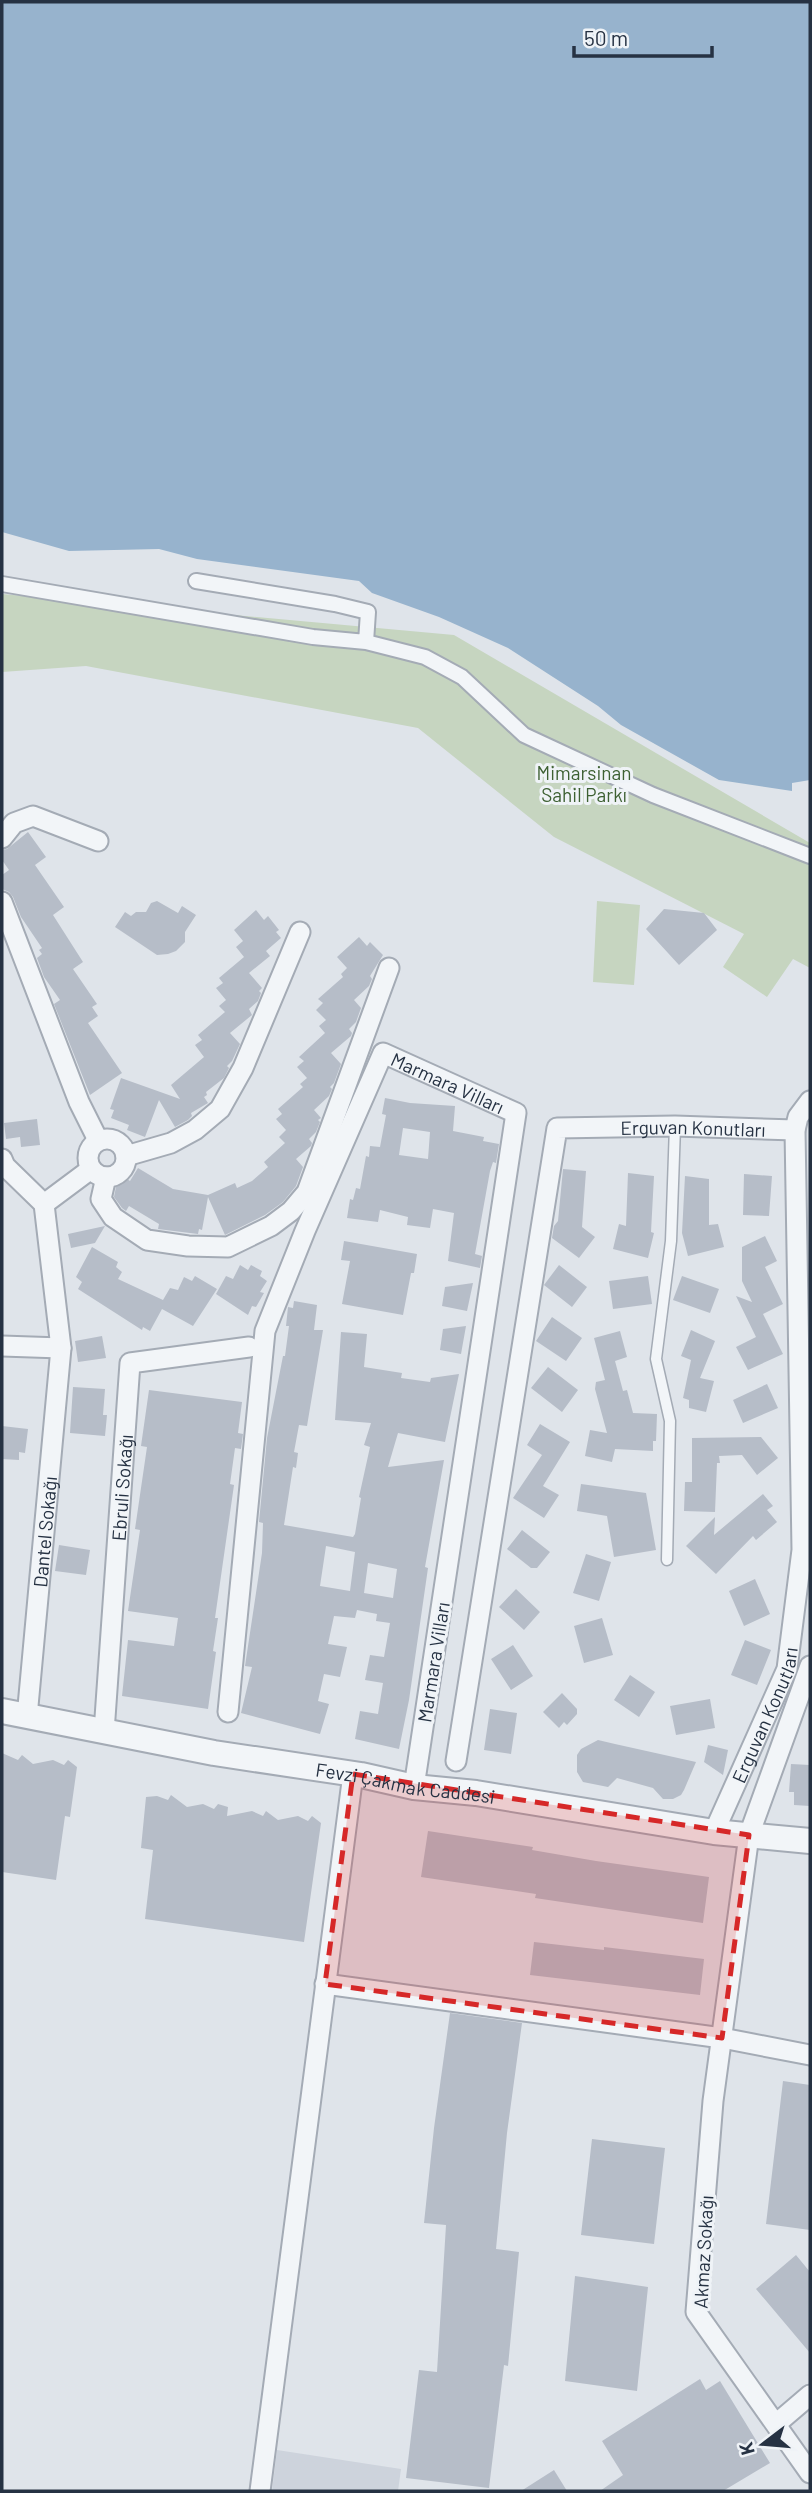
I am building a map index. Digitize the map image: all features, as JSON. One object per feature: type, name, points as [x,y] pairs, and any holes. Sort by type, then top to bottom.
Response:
[{"type":"street","points":[[196,581],[368,612],[366,642]]},
{"type":"street","points":[[2,584],[313,638],[366,642],[425,657],[462,677],[524,735],[653,795],[810,856]]},
{"type":"street","points":[[2,838],[14,823],[33,816],[98,841]]},
{"type":"street","points":[[2,902],[79,1102],[98,1140]]},
{"type":"street","points":[[126,1156],[171,1143],[195,1130],[220,1109],[243,1068],[300,932]]},
{"type":"street","points":[[3,1163],[44,1204],[98,1173],[119,1172],[124,1166],[126,1156],[124,1149],[114,1140],[98,1140],[89,1149],[88,1156],[98,1173],[102,1199],[113,1217],[147,1240],[188,1246],[228,1247],[271,1226],[291,1211],[307,1192],[389,968]]},
{"type":"street","name":"Marmara Vilları","points":[[228,1712],[265,1331],[304,1231],[383,1053],[516,1113],[414,1787]]},
{"type":"street","points":[[795,1130],[798,1118],[810,1101]]},
{"type":"street","name":"Erguvan Konutları","points":[[456,1761],[558,1128],[675,1126],[795,1130],[802,1550],[787,1669],[714,1832]]},
{"type":"street","name":"Dantel Sokağı","points":[[27,1717],[61,1348],[44,1204]]},
{"type":"street","points":[[2,1346],[61,1348]]},
{"type":"street","name":"Ebruli Sokağı","points":[[104,1732],[130,1363],[249,1347]]},
{"type":"street","name":"Akmaz Sokağı","points":[[810,1666],[749,1835],[713,2101],[696,2312],[810,2473]]},
{"type":"street","name":"Fevzi Çakmak Caddesi","points":[[2,1711],[214,1753],[352,1774],[414,1787],[476,1793],[714,1832],[810,1841]]},
{"type":"street","points":[[260,2491],[352,1774]]},
{"type":"street","points":[[326,1984],[722,2038],[810,2055]]},
{"type":"street","points":[[776,2424],[810,2395]]},
{"type":"lane","points":[[667,1560],[670,1421],[656,1359],[671,1241],[675,1126]]},
{"type":"highlighted area","points":[[353,1774],[749,1835],[722,2038],[325,1984]]},
{"type":"shaded area","points":[[277,2450],[401,2469],[398,2491],[272,2491]]},
{"type":"green space","name":"Mimarsinan Sahil Parkı","points":[[2,594],[454,635],[810,843],[810,968],[793,959],[767,997],[723,967],[744,934],[554,837],[418,728],[86,666],[2,672]]},
{"type":"green space","points":[[597,901],[640,905],[634,985],[593,982]]},
{"type":"water","points":[[2,2],[810,2],[810,780],[792,783],[792,791],[719,780],[621,725],[598,706],[508,648],[439,617],[372,593],[359,581],[197,559],[159,549],[69,551],[2,532]]},
{"type":"building","points":[[28,832],[46,857],[35,865],[64,907],[53,915],[83,962],[73,969],[97,1004],[92,1007],[98,1016],[88,1023],[122,1073],[90,1095],[54,1004],[60,1000],[44,977],[37,958],[42,954],[39,950],[42,948],[21,917],[13,897],[2,889],[2,875],[9,870],[2,860],[2,850]]},
{"type":"building","points":[[157,901],[178,913],[182,906],[196,915],[185,932],[185,942],[176,951],[168,954],[157,955],[115,927],[125,912],[131,916],[136,912],[146,912],[151,903]]},
{"type":"building","points":[[664,909],[704,913],[717,930],[679,965],[646,929]]},
{"type":"building","points":[[256,910],[264,920],[268,916],[279,930],[276,932],[281,938],[266,951],[270,956],[249,973],[262,988],[259,991],[261,993],[258,1001],[249,1009],[252,1015],[230,1033],[240,1044],[227,1066],[229,1068],[224,1078],[206,1092],[204,1097],[208,1103],[175,1127],[159,1100],[145,1137],[127,1130],[129,1125],[111,1118],[114,1110],[110,1109],[121,1078],[180,1099],[171,1085],[204,1057],[195,1045],[202,1040],[198,1035],[225,1012],[219,1006],[226,1000],[216,988],[223,983],[219,978],[244,957],[236,947],[243,941],[234,930]]},
{"type":"building","points":[[359,937],[367,946],[370,942],[383,955],[370,976],[372,979],[369,986],[354,1000],[361,1008],[356,1022],[349,1029],[351,1036],[331,1053],[341,1064],[330,1087],[332,1089],[329,1096],[314,1110],[321,1118],[318,1120],[320,1122],[309,1139],[311,1146],[296,1159],[303,1167],[296,1186],[283,1202],[265,1215],[225,1235],[208,1197],[202,1230],[199,1229],[198,1234],[158,1229],[159,1224],[129,1206],[126,1211],[122,1208],[114,1197],[116,1187],[123,1176],[130,1181],[138,1168],[173,1189],[208,1195],[235,1183],[237,1188],[252,1181],[268,1167],[264,1162],[285,1143],[279,1137],[286,1130],[276,1119],[282,1114],[278,1109],[303,1087],[300,1084],[307,1078],[297,1067],[304,1061],[299,1057],[325,1033],[319,1026],[326,1020],[316,1010],[323,1003],[318,999],[343,977],[341,974],[347,968],[337,957]]},
{"type":"building","points":[[385,1098],[410,1103],[455,1106],[453,1131],[484,1137],[483,1141],[499,1144],[496,1163],[493,1162],[490,1171],[475,1254],[482,1256],[480,1268],[448,1261],[454,1213],[433,1209],[430,1228],[407,1225],[408,1217],[380,1210],[378,1222],[347,1218],[350,1199],[353,1200],[356,1188],[360,1189],[370,1146],[380,1147],[386,1115],[382,1114]],"holes":[[[403,1128],[430,1132],[428,1159],[399,1155]]]},
{"type":"building","points":[[37,1119],[40,1145],[21,1147],[20,1137],[6,1139],[4,1123]]},
{"type":"building","points":[[563,1169],[586,1171],[582,1227],[595,1237],[579,1258],[552,1238],[554,1226],[558,1221]]},
{"type":"building","points":[[628,1173],[654,1176],[651,1232],[654,1233],[648,1258],[613,1249],[619,1224],[626,1226]]},
{"type":"building","points":[[744,1174],[772,1176],[769,1216],[743,1215]]},
{"type":"building","points":[[685,1176],[709,1179],[709,1225],[718,1224],[724,1247],[688,1256],[682,1233]]},
{"type":"building","points":[[105,1226],[95,1243],[71,1248],[68,1234]]},
{"type":"building","points":[[765,1236],[777,1261],[765,1267],[783,1304],[763,1314],[783,1354],[748,1370],[736,1347],[756,1337],[736,1296],[752,1302],[742,1281],[742,1247]]},
{"type":"building","points":[[344,1241],[417,1254],[403,1315],[342,1304],[350,1261],[341,1260]]},
{"type":"building","points":[[92,1247],[118,1262],[116,1267],[122,1272],[118,1279],[163,1300],[170,1288],[178,1290],[184,1277],[192,1281],[195,1276],[217,1289],[193,1326],[162,1309],[150,1331],[143,1327],[142,1330],[78,1289],[82,1282],[76,1277]]},
{"type":"building","points":[[240,1265],[248,1270],[251,1265],[262,1271],[260,1276],[267,1281],[260,1292],[264,1293],[248,1315],[216,1294],[226,1276],[233,1279]]},
{"type":"building","points":[[559,1265],[587,1287],[572,1307],[544,1285]]},
{"type":"building","points":[[648,1276],[652,1304],[613,1309],[609,1281]]},
{"type":"building","points":[[682,1276],[719,1289],[710,1313],[673,1300]]},
{"type":"building","points":[[473,1283],[467,1311],[442,1306],[445,1287]]},
{"type":"building","points":[[294,1301],[317,1305],[314,1330],[323,1330],[307,1426],[299,1425],[294,1452],[298,1453],[296,1468],[293,1467],[284,1525],[353,1537],[355,1534],[359,1497],[370,1447],[364,1445],[371,1423],[335,1420],[341,1332],[367,1334],[364,1367],[402,1373],[401,1378],[430,1382],[431,1378],[459,1374],[445,1442],[398,1433],[388,1467],[444,1460],[425,1567],[428,1568],[409,1700],[399,1749],[355,1739],[360,1711],[378,1714],[383,1683],[365,1680],[370,1655],[384,1657],[390,1623],[376,1621],[377,1614],[357,1610],[355,1618],[334,1616],[328,1644],[347,1647],[340,1677],[324,1674],[318,1701],[329,1704],[320,1734],[241,1713],[252,1667],[245,1666],[262,1553],[263,1523],[259,1522],[267,1438],[285,1356],[289,1326],[286,1326],[288,1307],[293,1308]],"holes":[[[326,1546],[355,1552],[350,1591],[320,1586]],[[368,1563],[397,1569],[393,1598],[364,1593]]]},
{"type":"building","points":[[552,1317],[582,1338],[566,1361],[536,1341]]},
{"type":"building","points":[[466,1326],[461,1354],[440,1350],[443,1329]]},
{"type":"building","points":[[691,1330],[715,1341],[700,1378],[714,1381],[706,1412],[689,1408],[689,1400],[683,1398],[691,1360],[681,1356]]},
{"type":"building","points":[[620,1331],[627,1357],[615,1361],[623,1391],[627,1390],[633,1413],[657,1414],[656,1441],[653,1441],[653,1451],[615,1449],[612,1462],[585,1456],[590,1430],[607,1433],[595,1389],[596,1382],[605,1380],[594,1338]]},
{"type":"building","points":[[102,1336],[106,1358],[78,1362],[75,1341]]},
{"type":"building","points":[[548,1367],[578,1390],[562,1412],[531,1388]]},
{"type":"building","points":[[767,1384],[778,1408],[743,1423],[733,1400]]},
{"type":"building","points":[[73,1387],[105,1389],[105,1436],[70,1433]]},
{"type":"building","points":[[149,1390],[242,1402],[238,1433],[243,1434],[241,1449],[235,1448],[230,1484],[234,1485],[215,1618],[218,1618],[213,1651],[216,1652],[208,1709],[122,1696],[128,1640],[174,1646],[178,1618],[128,1611],[140,1530],[135,1529],[147,1447],[141,1446]]},
{"type":"building","points":[[540,1424],[570,1442],[543,1486],[559,1495],[544,1518],[513,1498],[542,1455],[527,1445]]},
{"type":"building","points":[[2,1426],[28,1429],[25,1453],[19,1452],[19,1460],[2,1459]]},
{"type":"building","points":[[761,1437],[778,1458],[757,1475],[742,1455],[719,1456],[715,1512],[684,1511],[685,1482],[692,1482],[692,1438]]},
{"type":"building","points":[[581,1484],[646,1493],[656,1550],[614,1557],[607,1516],[577,1511]]},
{"type":"building","points":[[763,1494],[773,1506],[767,1510],[777,1522],[756,1540],[753,1536],[716,1574],[686,1546],[715,1517],[714,1535]]},
{"type":"building","points":[[522,1530],[550,1552],[537,1568],[531,1568],[507,1549]]},
{"type":"building","points":[[59,1545],[90,1550],[86,1575],[55,1571]]},
{"type":"building","points":[[586,1554],[611,1562],[599,1601],[573,1593]]},
{"type":"building","points":[[755,1579],[770,1614],[744,1626],[729,1591]]},
{"type":"building","points":[[516,1589],[540,1612],[524,1630],[499,1607]]},
{"type":"building","points":[[602,1618],[613,1655],[584,1663],[574,1626]]},
{"type":"building","points":[[745,1640],[771,1650],[757,1685],[731,1675]]},
{"type":"building","points":[[513,1645],[533,1676],[511,1690],[491,1659]]},
{"type":"building","points":[[630,1675],[655,1692],[639,1717],[614,1700]]},
{"type":"building","points":[[562,1693],[577,1709],[577,1714],[567,1725],[564,1722],[559,1728],[543,1712]]},
{"type":"building","points":[[710,1699],[715,1728],[676,1735],[670,1706]]},
{"type":"building","points":[[490,1709],[517,1713],[511,1754],[484,1750]]},
{"type":"building","points":[[598,1740],[696,1762],[681,1795],[673,1799],[663,1799],[653,1788],[617,1778],[608,1787],[583,1782],[577,1772],[577,1755],[581,1749]]},
{"type":"building","points":[[708,1745],[728,1750],[723,1775],[704,1762]]},
{"type":"building","points":[[2,1753],[18,1760],[22,1755],[33,1764],[53,1760],[64,1765],[68,1760],[77,1767],[70,1817],[65,1816],[56,1880],[2,1872]]},
{"type":"building","points":[[791,1764],[810,1765],[810,1806],[794,1805],[794,1792],[789,1792]]},
{"type":"building","points":[[171,1795],[187,1807],[203,1804],[214,1809],[218,1804],[228,1807],[227,1816],[252,1811],[263,1816],[266,1811],[278,1820],[298,1816],[308,1821],[312,1816],[321,1823],[304,1942],[145,1919],[153,1850],[141,1848],[146,1797],[157,1796],[168,1800]]},
{"type":"building","points":[[428,1831],[533,1847],[532,1850],[596,1861],[709,1877],[703,1923],[535,1898],[536,1894],[421,1877]]},
{"type":"building","points":[[534,1942],[704,1959],[700,1995],[530,1975]]},
{"type":"building","points":[[450,2013],[522,2023],[507,2133],[496,2249],[519,2252],[508,2366],[504,2365],[489,2488],[406,2478],[419,2370],[437,2372],[446,2225],[424,2223]]},
{"type":"building","points":[[783,2081],[810,2085],[810,2230],[766,2224]]},
{"type":"building","points":[[592,2139],[665,2148],[654,2244],[581,2235]]},
{"type":"building","points":[[796,2255],[810,2272],[810,2353],[756,2289]]},
{"type":"building","points":[[575,2276],[648,2287],[637,2391],[565,2381]]},
{"type":"building","points":[[700,2379],[706,2390],[720,2381],[770,2463],[723,2491],[600,2491],[623,2475],[602,2441]]},
{"type":"building","points":[[554,2470],[567,2491],[521,2491]]}]
